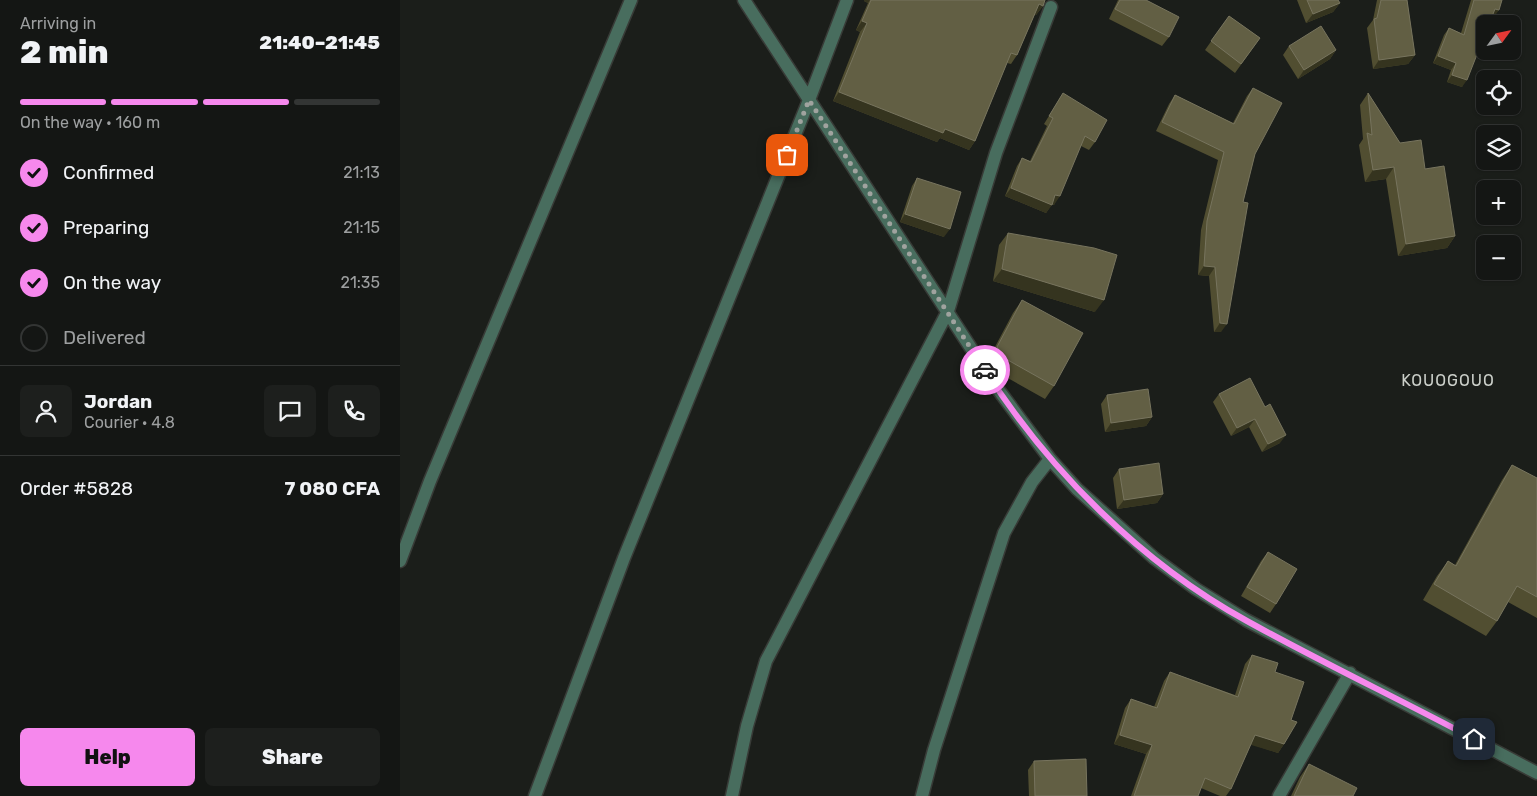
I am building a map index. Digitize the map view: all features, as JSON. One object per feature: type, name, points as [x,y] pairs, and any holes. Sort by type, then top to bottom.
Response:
[{"type":"street","points":[[400,561],[430,481],[630,0]]},
{"type":"street","points":[[744,0],[996,388],[1050,459],[1077,489],[1154,558],[1196,589],[1246,620],[1537,773]]},
{"type":"street","points":[[535,796],[627,548],[809,100],[847,0]]},
{"type":"street","points":[[732,796],[747,726],[766,661],[948,312],[996,153],[1051,6]]},
{"type":"street","points":[[922,796],[934,750],[1004,533],[1032,482],[1050,459]]},
{"type":"street","points":[[1279,796],[1350,673]]},
{"type":"building","points":[[871,0],[1045,0],[1043,6],[1039,4],[1017,55],[1011,53],[975,141],[945,129],[943,133],[839,92],[867,23],[862,21]]},
{"type":"building","points":[[1120,0],[1146,0],[1179,17],[1169,37],[1115,9]]},
{"type":"building","points":[[1307,0],[1338,0],[1340,3],[1313,14]]},
{"type":"building","points":[[1381,0],[1407,0],[1415,55],[1379,60],[1374,19],[1377,18]]},
{"type":"building","points":[[1474,0],[1502,0],[1499,10],[1495,9],[1493,15],[1476,15],[1476,57],[1467,80],[1452,75],[1456,63],[1438,56],[1449,28],[1464,35]]},
{"type":"building","points":[[1229,16],[1260,38],[1241,64],[1211,41]]},
{"type":"building","points":[[1321,26],[1336,50],[1304,70],[1289,46]]},
{"type":"building","points":[[1253,88],[1282,103],[1255,154],[1243,202],[1248,203],[1227,324],[1220,323],[1215,267],[1204,266],[1207,221],[1224,152],[1162,122],[1175,95],[1234,124]]},
{"type":"building","points":[[1063,93],[1107,120],[1095,142],[1085,136],[1060,196],[1055,195],[1052,205],[1011,188],[1022,158],[1031,162],[1053,118],[1049,116]]},
{"type":"building","points":[[1368,93],[1400,143],[1421,140],[1425,169],[1444,166],[1455,236],[1406,244],[1394,167],[1373,170],[1367,133],[1372,135]]},
{"type":"building","points":[[917,178],[961,192],[950,229],[905,214]]},
{"type":"building","points":[[1008,233],[1094,248],[1117,255],[1104,300],[1002,269]]},
{"type":"building","points":[[1022,300],[1083,333],[1054,386],[1006,359],[997,347]]},
{"type":"building","points":[[1250,378],[1265,407],[1270,404],[1286,435],[1268,444],[1255,419],[1237,428],[1219,394]]},
{"type":"building","points":[[1148,389],[1152,417],[1111,423],[1107,395]]},
{"type":"building","points":[[1159,463],[1163,494],[1124,500],[1119,469]]},
{"type":"building","points":[[1512,465],[1537,478],[1537,597],[1517,586],[1497,621],[1434,584],[1448,561],[1456,566]]},
{"type":"building","points":[[1268,552],[1297,569],[1276,604],[1247,587]]},
{"type":"building","points":[[1252,655],[1278,663],[1275,672],[1304,682],[1291,720],[1297,722],[1284,744],[1255,735],[1231,789],[1205,778],[1198,796],[1134,796],[1152,745],[1120,735],[1131,699],[1157,708],[1170,672],[1238,697]]},
{"type":"building","points":[[1086,759],[1087,796],[1035,796],[1034,761]]},
{"type":"building","points":[[1309,764],[1357,788],[1353,796],[1294,796]]},
{"type":"way so far","points":[[787,155],[809,100],[985,370]]},
{"type":"district","name":"KOUOGOUO","points":[[1448,380]]},
{"type":"route","points":[[985,370],[996,388],[1050,459],[1077,489],[1154,558],[1196,589],[1246,620],[1474,739]]}]
